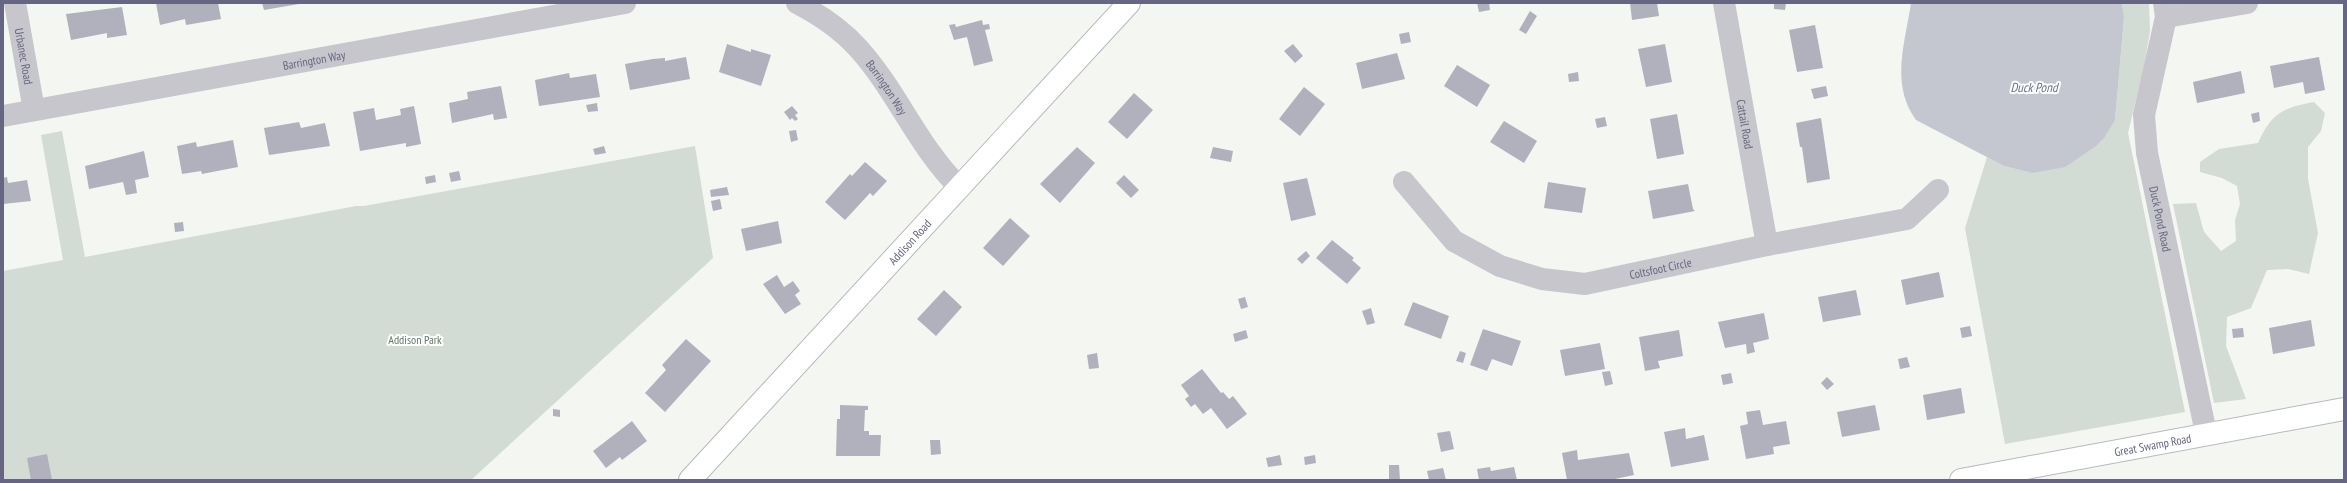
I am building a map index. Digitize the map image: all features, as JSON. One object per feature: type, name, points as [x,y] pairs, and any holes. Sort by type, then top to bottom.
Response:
[{"type":"main road","name":"Addison Road","points":[[690,480],[1129,3]]},
{"type":"main road","name":"Great Swamp Road","points":[[1961,480],[2206,433],[2344,409]]},
{"type":"street","name":"Urbanec Road","points":[[15,3],[34,110]]},
{"type":"street","name":"Barrington Way","points":[[3,116],[625,3]]},
{"type":"street","name":"Barrington Way","points":[[797,3],[829,22],[858,49],[935,160],[960,188]]},
{"type":"street","name":"Cattail Road","points":[[1724,3],[1767,245]]},
{"type":"street","points":[[2165,10],[2247,3]]},
{"type":"street","name":"Duck Pond Road","points":[[2165,10],[2144,115],[2147,152],[2206,433]]},
{"type":"street","name":"Coltsfoot Circle","points":[[1404,182],[1454,241],[1500,266],[1542,279],[1585,284],[1767,245],[1907,219],[1938,190]]},
{"type":"green space","points":[[2122,3],[2149,3],[2150,31],[2144,67],[2128,133],[2185,412],[2005,444],[1965,228],[1987,157],[2004,166],[2032,173],[2115,120],[2124,18]]},
{"type":"green space","points":[[2314,102],[2325,113],[2321,131],[2308,147],[2308,179],[2318,233],[2309,274],[2288,269],[2267,270],[2251,308],[2227,317],[2226,346],[2246,399],[2214,403],[2173,204],[2196,203],[2204,232],[2221,251],[2236,241],[2235,220],[2240,204],[2237,186],[2222,178],[2200,172],[2200,162],[2219,149],[2258,143],[2273,118],[2286,110]]},
{"type":"green space","name":"Addison Park","points":[[62,131],[85,257],[356,206],[364,206],[695,146],[713,258],[471,480],[3,480],[3,271],[63,260],[41,135]]},
{"type":"water","name":"Duck Pond","points":[[1911,3],[2122,3],[2124,18],[2115,120],[2104,138],[2096,146],[2065,167],[2032,173],[2004,166],[1916,120],[1908,106],[1903,92],[1901,78],[1903,49]]},
{"type":"building","points":[[156,3],[218,3],[221,19],[186,25],[185,19],[160,25]]},
{"type":"building","points":[[262,3],[299,3],[299,4],[264,10]]},
{"type":"building","points":[[1477,3],[1489,3],[1490,10],[1479,12]]},
{"type":"building","points":[[1630,3],[1657,3],[1659,16],[1632,20]]},
{"type":"building","points":[[1774,3],[1786,3],[1785,10],[1774,9]]},
{"type":"building","points":[[122,7],[127,35],[107,38],[107,33],[71,40],[66,14]]},
{"type":"building","points":[[1530,11],[1537,16],[1526,34],[1519,30]]},
{"type":"building","points":[[982,20],[983,25],[989,24],[990,29],[985,30],[993,61],[974,66],[967,37],[954,40],[949,25],[955,24],[956,27]]},
{"type":"building","points":[[1815,25],[1823,68],[1797,72],[1789,30]]},
{"type":"building","points":[[1409,32],[1411,42],[1401,44],[1399,34]]},
{"type":"building","points":[[727,44],[751,52],[751,49],[771,55],[761,86],[719,72]]},
{"type":"building","points":[[1293,44],[1303,56],[1295,63],[1284,51]]},
{"type":"building","points":[[1665,44],[1672,82],[1646,87],[1638,49]]},
{"type":"building","points":[[1397,53],[1405,79],[1362,89],[1356,63]]},
{"type":"building","points":[[686,57],[690,79],[630,90],[625,64],[653,59],[665,58],[665,61]]},
{"type":"building","points":[[2319,57],[2325,90],[2305,94],[2303,82],[2274,88],[2270,66]]},
{"type":"building","points":[[1457,65],[1490,85],[1477,107],[1444,86]]},
{"type":"building","points":[[2241,71],[2245,93],[2197,103],[2193,82]]},
{"type":"building","points":[[1578,72],[1579,81],[1569,82],[1568,74]]},
{"type":"building","points":[[569,73],[570,78],[596,74],[600,97],[539,106],[535,80]]},
{"type":"building","points":[[501,86],[507,118],[494,120],[493,114],[452,123],[449,103],[468,99],[467,92]]},
{"type":"building","points":[[1826,86],[1828,96],[1814,99],[1811,89]]},
{"type":"building","points":[[1304,87],[1325,104],[1300,136],[1279,119]]},
{"type":"building","points":[[1134,93],[1153,110],[1127,139],[1108,122]]},
{"type":"building","points":[[597,103],[598,111],[588,112],[586,105]]},
{"type":"building","points":[[414,106],[421,144],[406,147],[406,143],[360,151],[353,112],[374,108],[376,120],[401,115],[400,109]]},
{"type":"building","points":[[792,106],[798,113],[795,115],[798,119],[795,121],[792,118],[790,120],[784,112]]},
{"type":"building","points":[[2259,112],[2260,121],[2253,123],[2251,114]]},
{"type":"building","points":[[1677,114],[1684,154],[1657,159],[1650,119]]},
{"type":"building","points":[[1605,117],[1607,126],[1597,128],[1595,119]]},
{"type":"building","points":[[1821,118],[1830,179],[1807,183],[1802,147],[1800,147],[1796,123]]},
{"type":"building","points":[[1504,121],[1537,141],[1524,163],[1490,142]]},
{"type":"building","points":[[299,122],[301,128],[325,123],[330,146],[269,155],[264,128]]},
{"type":"building","points":[[796,130],[798,140],[791,142],[789,131]]},
{"type":"building","points":[[233,140],[238,167],[202,174],[201,171],[182,174],[177,146],[196,142],[197,147]]},
{"type":"building","points":[[604,146],[606,153],[595,155],[593,149]]},
{"type":"building","points":[[1077,147],[1095,163],[1060,203],[1040,184]]},
{"type":"building","points":[[1213,147],[1233,151],[1231,162],[1210,158]]},
{"type":"building","points":[[144,151],[149,177],[135,180],[137,193],[126,195],[123,182],[89,189],[85,166]]},
{"type":"building","points":[[865,162],[887,181],[873,196],[870,193],[845,220],[825,202],[850,174],[852,176]]},
{"type":"building","points":[[459,171],[461,180],[451,182],[449,173]]},
{"type":"building","points":[[435,175],[436,182],[426,184],[425,177]]},
{"type":"building","points":[[1124,175],[1139,190],[1131,198],[1116,183]]},
{"type":"building","points":[[7,177],[8,183],[27,180],[31,201],[3,204],[3,178]]},
{"type":"building","points":[[1307,178],[1316,215],[1291,221],[1283,183]]},
{"type":"building","points":[[1548,182],[1586,188],[1582,213],[1544,208]]},
{"type":"building","points":[[1688,184],[1693,209],[1695,211],[1653,219],[1648,191]]},
{"type":"building","points":[[727,187],[729,195],[711,197],[710,190]]},
{"type":"building","points":[[720,199],[722,209],[713,211],[711,201]]},
{"type":"building","points":[[1010,218],[1030,236],[1003,266],[983,248]]},
{"type":"building","points":[[778,221],[782,243],[746,251],[741,229]]},
{"type":"building","points":[[183,222],[184,231],[175,232],[174,223]]},
{"type":"building","points":[[1332,240],[1354,258],[1352,260],[1361,268],[1347,284],[1316,258]]},
{"type":"building","points":[[1306,251],[1310,256],[1302,264],[1297,259]]},
{"type":"building","points":[[1939,272],[1944,297],[1906,305],[1901,280]]},
{"type":"building","points":[[777,275],[784,287],[793,281],[800,291],[795,295],[801,304],[785,314],[763,284]]},
{"type":"building","points":[[944,290],[962,307],[936,336],[917,319]]},
{"type":"building","points":[[1856,290],[1861,315],[1823,322],[1818,297]]},
{"type":"building","points":[[1245,297],[1248,307],[1241,309],[1238,299]]},
{"type":"building","points":[[1413,302],[1449,316],[1441,339],[1404,325]]},
{"type":"building","points":[[1371,308],[1375,323],[1367,325],[1362,311]]},
{"type":"building","points":[[1764,313],[1769,339],[1753,343],[1755,352],[1747,354],[1746,344],[1725,348],[1718,322]]},
{"type":"building","points":[[2311,320],[2315,346],[2273,354],[2269,328]]},
{"type":"building","points":[[1970,326],[1972,336],[1962,338],[1960,328]]},
{"type":"building","points":[[2243,328],[2244,337],[2233,338],[2232,329]]},
{"type":"building","points":[[1483,329],[1521,341],[1512,366],[1492,359],[1487,371],[1470,365]]},
{"type":"building","points":[[1246,330],[1248,338],[1235,342],[1233,334]]},
{"type":"building","points":[[1679,330],[1683,356],[1658,361],[1660,368],[1645,371],[1639,337]]},
{"type":"building","points":[[686,339],[711,361],[665,412],[645,393],[666,370],[662,365]]},
{"type":"building","points":[[1600,343],[1605,369],[1565,376],[1560,350]]},
{"type":"building","points":[[1460,351],[1466,353],[1463,363],[1456,361]]},
{"type":"building","points":[[1097,353],[1099,368],[1089,369],[1087,355]]},
{"type":"building","points":[[1907,357],[1910,367],[1900,369],[1898,359]]},
{"type":"building","points":[[1202,369],[1221,393],[1223,392],[1229,399],[1233,396],[1247,414],[1227,429],[1211,408],[1203,414],[1195,404],[1191,407],[1185,399],[1189,396],[1181,385]]},
{"type":"building","points":[[1610,371],[1613,384],[1605,386],[1602,372]]},
{"type":"building","points":[[1731,373],[1733,383],[1723,385],[1721,375]]},
{"type":"building","points":[[1827,377],[1834,384],[1827,390],[1821,383]]},
{"type":"building","points":[[1961,388],[1965,413],[1927,420],[1923,395]]},
{"type":"building","points":[[840,405],[868,406],[868,410],[865,410],[864,431],[869,431],[869,435],[881,435],[880,456],[836,456],[837,419],[840,419]]},
{"type":"building","points":[[1875,405],[1880,430],[1842,437],[1837,412]]},
{"type":"building","points":[[553,409],[560,410],[560,417],[553,416]]},
{"type":"building","points":[[1760,410],[1763,425],[1786,421],[1790,444],[1773,447],[1774,454],[1746,459],[1740,426],[1748,424],[1746,412]]},
{"type":"building","points":[[632,421],[647,441],[622,460],[620,457],[606,468],[593,451]]},
{"type":"building","points":[[1685,428],[1686,439],[1704,435],[1709,460],[1671,467],[1664,432]]},
{"type":"building","points":[[1450,431],[1454,449],[1441,452],[1437,433]]},
{"type":"building","points":[[930,440],[940,440],[941,454],[931,455]]},
{"type":"building","points":[[1577,450],[1578,460],[1629,453],[1634,475],[1610,480],[1567,480],[1562,453]]},
{"type":"building","points":[[47,454],[52,480],[31,480],[27,458]]},
{"type":"building","points":[[1280,455],[1282,465],[1268,467],[1266,458]]},
{"type":"building","points":[[1315,455],[1316,463],[1305,465],[1304,457]]},
{"type":"building","points":[[1389,465],[1399,465],[1400,480],[1389,480]]},
{"type":"building","points":[[1490,467],[1491,471],[1514,467],[1517,480],[1479,480],[1477,469]]},
{"type":"building","points":[[1443,468],[1446,480],[1429,480],[1427,471]]}]
